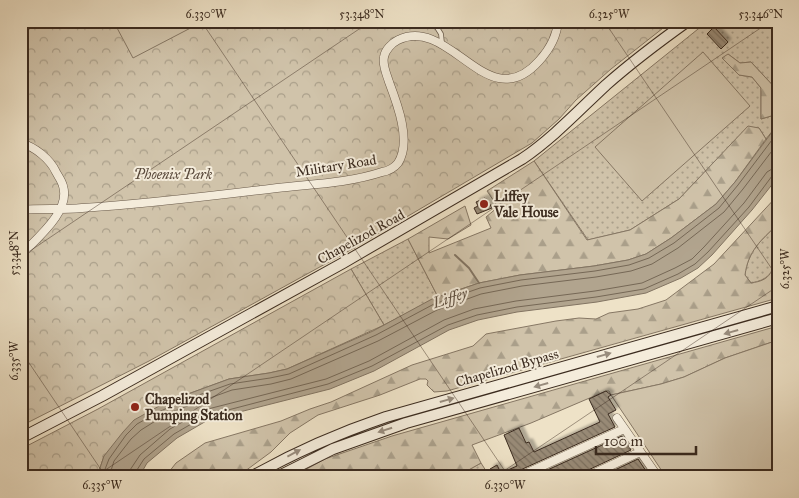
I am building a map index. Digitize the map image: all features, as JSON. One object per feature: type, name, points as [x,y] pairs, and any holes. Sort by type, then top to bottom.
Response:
[{"type":"main road","name":"Chapelizod Road","points":[[21,438],[102,396],[365,250],[522,159],[542,146],[607,84],[688,21]]},
{"type":"main road","name":"Chapelizod Bypass","points":[[252,477],[300,450],[386,417],[778,306]]},
{"type":"main road","name":"Chapelizod Bypass","points":[[277,477],[333,449],[406,423],[778,318]]},
{"type":"street","points":[[21,35],[29,21]]},
{"type":"street","name":"Military Road","points":[[21,210],[60,210],[210,196],[351,179],[391,169],[397,164],[404,145],[399,110],[385,69],[383,57],[391,44],[410,36],[423,37],[442,44],[474,68],[487,74],[497,78],[515,77],[526,73],[545,54],[558,30],[558,21]]},
{"type":"street","points":[[21,143],[40,153],[54,167],[64,186],[64,199],[53,222],[21,255]]},
{"type":"street","points":[[617,418],[658,477]]},
{"type":"street","points":[[518,477],[624,429]]},
{"type":"street","points":[[586,477],[640,452]]},
{"type":"lane","points":[[432,21],[441,34],[442,44]]},
{"type":"green space","name":"Phoenix Park","points":[[21,21],[672,21],[611,69],[532,143],[347,252],[149,361],[21,426]]},
{"type":"green space","points":[[125,21],[204,21],[133,58],[116,26]]},
{"type":"green space","points":[[708,21],[778,21],[778,91],[751,62],[740,63],[728,54],[739,75],[752,77],[761,88],[761,119],[778,114],[778,124],[766,139],[759,128],[748,127],[679,199],[630,230],[588,240],[534,161]]},
{"type":"green space","points":[[703,52],[750,106],[642,201],[595,147]]},
{"type":"green space","points":[[728,54],[740,63],[751,62],[778,91],[778,114],[761,119],[761,88],[752,77],[739,75],[722,58]]},
{"type":"green space","points":[[748,126],[759,128],[766,139],[735,182],[716,204],[671,238],[646,254],[628,260],[520,275],[479,283],[438,297],[408,239],[465,206],[471,225],[448,239],[429,237],[429,253],[491,228],[486,217],[498,207],[487,191],[534,161],[587,240],[630,230],[679,199]]},
{"type":"green space","points":[[778,195],[778,224],[752,253],[745,275],[751,283],[758,282],[769,276],[778,259],[778,298],[447,391],[434,392],[427,385],[428,381],[426,379],[420,379],[380,395],[318,415],[290,433],[271,452],[237,477],[165,477],[176,463],[205,443],[281,421],[331,402],[412,365],[473,346],[486,334],[556,321],[579,318],[596,319],[609,313],[638,309],[666,300],[714,264]]},
{"type":"green space","points":[[778,224],[778,252],[774,269],[761,280],[751,283],[745,275],[749,259],[756,247]]},
{"type":"green space","points":[[408,239],[438,297],[384,325],[351,269]]},
{"type":"green space","points":[[351,269],[384,325],[287,369],[229,379],[177,398],[104,456],[97,477],[21,477],[21,449],[98,409]]},
{"type":"green space","points":[[778,326],[778,340],[725,358],[684,377],[611,395],[609,391],[606,391],[531,423],[472,445],[481,463],[456,477],[292,477],[325,459],[392,436]]},
{"type":"green space","points":[[778,340],[778,477],[666,477],[611,395],[684,377],[725,358]]},
{"type":"green space","points":[[481,463],[490,477],[456,477]]},
{"type":"water","name":"Liffey","points":[[778,124],[778,177],[712,255],[698,268],[681,278],[646,293],[597,302],[517,312],[478,320],[449,330],[374,371],[330,389],[208,420],[177,438],[147,463],[139,477],[97,477],[104,456],[134,420],[177,398],[229,379],[287,369],[373,331],[432,299],[479,283],[520,275],[594,266],[628,260],[646,254],[671,238],[716,204],[735,182]]},
{"type":"building","points":[[714,27],[728,42],[721,49],[707,34]]},
{"type":"building","name":"Liffey Vale House","points":[[485,198],[492,208],[477,214],[474,208],[478,206],[476,202]]},
{"type":"building","points":[[606,391],[611,395],[608,397],[616,410],[608,414],[615,427],[516,472],[512,477],[494,477],[490,469],[497,465],[501,473],[517,466],[504,435],[519,428],[526,443],[529,442],[534,452],[600,422],[589,399]]},
{"type":"building","points":[[622,436],[631,450],[584,472],[580,477],[532,477]]},
{"type":"building","points":[[638,459],[650,477],[600,477]]},
{"type":"waterway","points":[[455,255],[469,268],[479,283]]},
{"type":"place","name":"Liffey Vale House","points":[[484,204]]},
{"type":"place","name":"Chapelizod Pumping Station","points":[[135,407]]}]
